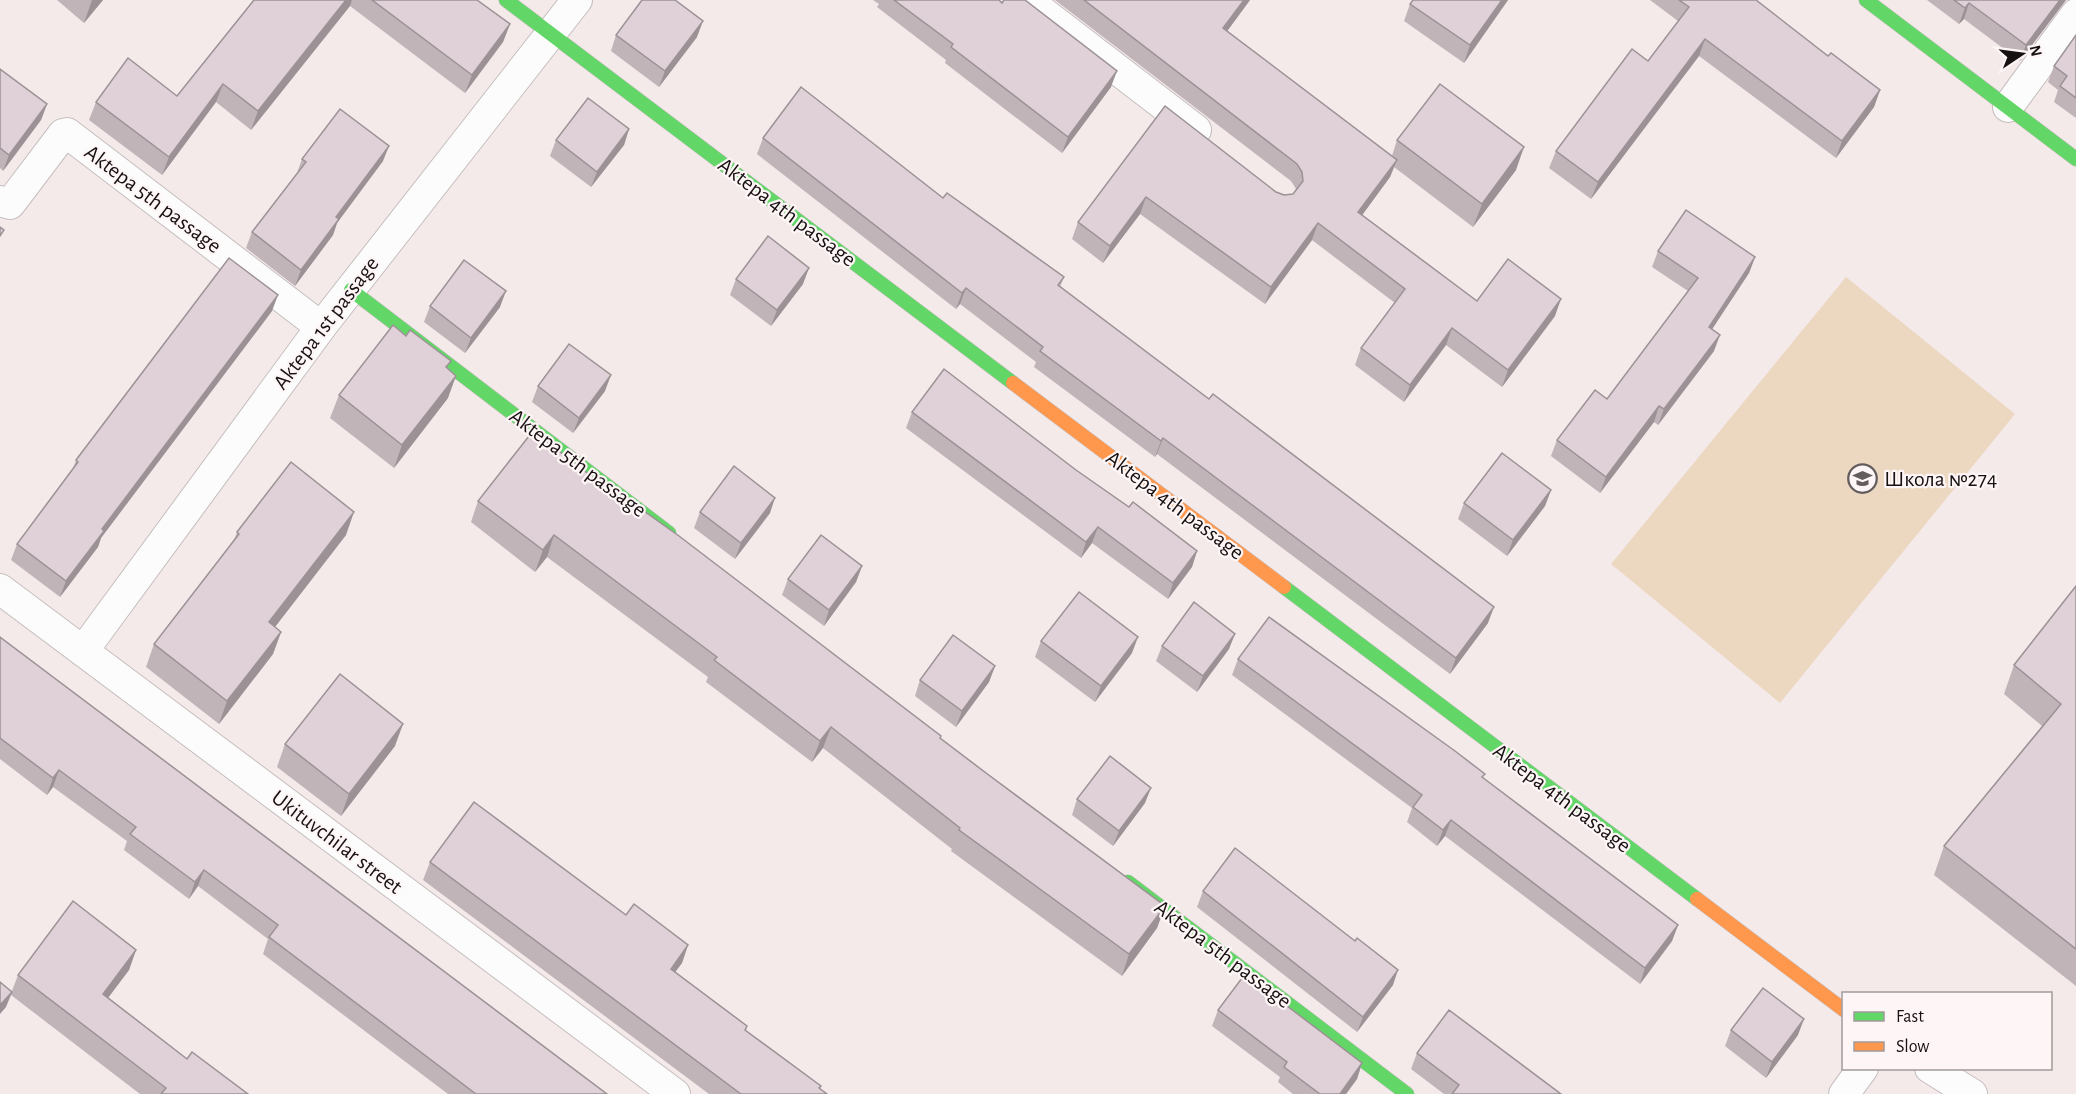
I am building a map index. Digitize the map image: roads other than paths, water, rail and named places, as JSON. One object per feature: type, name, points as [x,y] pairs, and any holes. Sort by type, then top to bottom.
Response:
[{"type":"street","name":"Aktepa 4th passage","points":[[506,0],[1842,1008]]},
{"type":"street","name":"Aktepa 1st passage","points":[[83,651],[321,327],[577,0]]},
{"type":"street","points":[[1028,0],[1214,145]]},
{"type":"street","points":[[1866,0],[2076,159]]},
{"type":"street","points":[[2008,107],[2076,14]]},
{"type":"street","name":"Aktepa 5th passage","points":[[0,201],[10,204],[63,134],[67,133],[321,327]]},
{"type":"street","name":"Aktepa 5th passage","points":[[351,290],[684,544]]},
{"type":"street","name":"Ukituvchilar street","points":[[0,589],[675,1094]]},
{"type":"street","name":"Aktepa 5th passage","points":[[1121,877],[1407,1094]]},
{"type":"street","points":[[1844,1094],[1862,1070]]},
{"type":"street","points":[[1933,1070],[1972,1094]]},
{"type":"place","name":"Школа №274","points":[[1863,479]]}]
